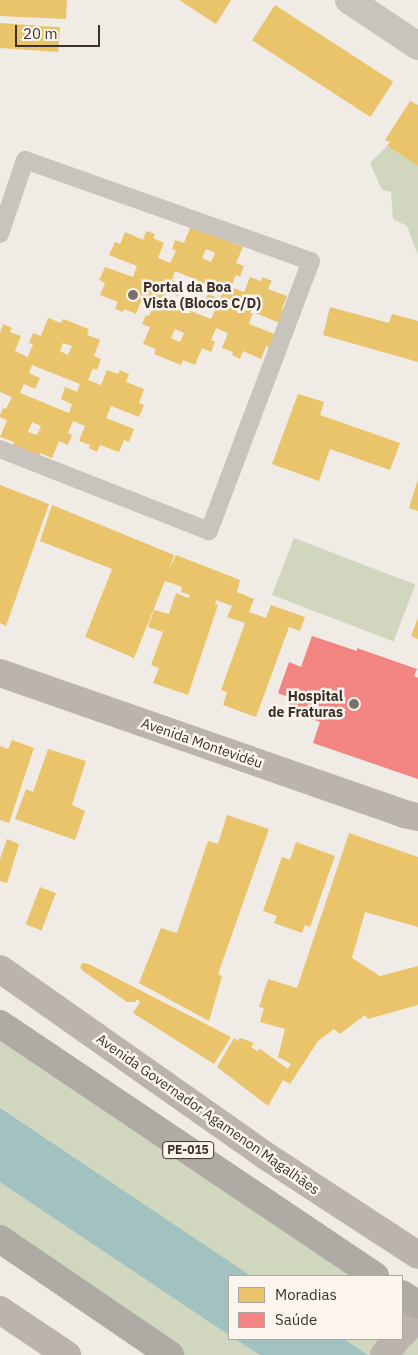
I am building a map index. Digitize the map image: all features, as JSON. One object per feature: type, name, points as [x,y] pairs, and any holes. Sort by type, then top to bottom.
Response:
[{"type":"highway","points":[[0,1006],[28,1043]]},
{"type":"highway","name":"PE-015","points":[[0,1024],[374,1275]]},
{"type":"highway","points":[[0,1239],[170,1355]]},
{"type":"highway","points":[[403,1295],[418,1305]]},
{"type":"main road","name":"Avenida Montevidéu","points":[[0,673],[413,819]]},
{"type":"main road","name":"Avenida Governador Agamenon Magalhães","points":[[0,969],[266,1156],[418,1255]]},
{"type":"main road","points":[[0,1310],[67,1355]]},
{"type":"main road","points":[[403,1333],[418,1316]]},
{"type":"street","points":[[349,0],[418,46]]},
{"type":"lane","points":[[0,234],[24,160],[311,261],[210,531],[0,449]]},
{"type":"green space","points":[[387,146],[418,166],[418,255],[407,226],[393,219],[391,192],[382,190],[370,163]]},
{"type":"green space","points":[[294,538],[415,585],[394,642],[272,595]]},
{"type":"green space","points":[[0,1024],[374,1275],[228,1275],[228,1340],[396,1340],[384,1355],[170,1355],[0,1239]]},
{"type":"green space","points":[[418,1336],[418,1355],[401,1355]]},
{"type":"water","points":[[0,1108],[250,1275],[228,1275],[228,1334],[0,1182]]},
{"type":"water","points":[[237,1340],[346,1340],[368,1355],[260,1355]]},
{"type":"building: Moradias","points":[[0,0],[67,0],[66,19],[0,16]]},
{"type":"building: Moradias","points":[[179,0],[231,0],[216,24]]},
{"type":"building: Moradias","points":[[275,5],[393,82],[370,117],[252,40]]},
{"type":"building: Moradias","points":[[0,23],[60,27],[58,52],[0,48]]},
{"type":"building: Moradias","points":[[410,101],[418,105],[418,166],[387,146],[390,142],[385,140]]},
{"type":"building: Moradias","name":"Portal da Boa Vista (Blocos C/D)","points":[[191,225],[232,236],[230,242],[243,247],[236,263],[244,266],[240,277],[236,275],[231,287],[244,292],[250,277],[261,281],[263,277],[272,281],[268,289],[287,296],[282,309],[286,312],[282,324],[253,312],[249,324],[277,335],[272,349],[266,346],[261,359],[243,351],[240,359],[232,355],[233,352],[222,348],[228,333],[216,328],[211,340],[215,342],[211,352],[202,348],[195,365],[183,360],[181,365],[154,354],[156,349],[143,344],[150,327],[142,324],[146,315],[149,316],[154,304],[142,299],[136,314],[124,309],[123,312],[115,309],[118,302],[100,295],[105,283],[99,280],[105,267],[133,277],[137,266],[109,255],[115,242],[120,244],[125,232],[143,240],[146,231],[155,234],[153,238],[164,243],[158,258],[170,263],[176,251],[172,249],[175,240],[184,243]],"holes":[[[206,249],[215,253],[211,262],[202,258]],[[175,271],[223,291],[220,299],[208,294],[203,306],[215,310],[211,319],[163,300],[167,291],[178,296],[182,284],[172,280]],[[175,329],[184,333],[180,342],[171,338]]]},
{"type":"building: Moradias","points":[[330,307],[389,323],[392,314],[418,321],[418,362],[323,335]]},
{"type":"building: Moradias","points":[[48,318],[61,323],[63,319],[89,329],[87,335],[100,340],[94,356],[101,359],[97,370],[93,368],[88,380],[101,385],[107,370],[118,374],[120,370],[129,374],[126,382],[144,389],[139,403],[144,405],[139,417],[111,406],[106,418],[134,429],[129,442],[124,440],[119,452],[100,445],[97,452],[89,448],[90,445],[79,441],[85,426],[73,421],[68,433],[72,435],[68,445],[59,441],[52,458],[40,453],[38,458],[12,448],[14,442],[0,437],[7,420],[0,417],[0,415],[3,408],[6,409],[12,397],[0,392],[0,333],[3,324],[12,328],[10,332],[21,336],[15,351],[28,357],[33,344],[29,343],[33,333],[41,336]],"holes":[[[63,343],[72,346],[68,355],[60,351]],[[32,365],[80,384],[77,392],[65,387],[61,399],[72,404],[69,413],[20,393],[24,384],[35,389],[40,378],[29,373]],[[32,422],[41,426],[37,435],[28,432]]]},
{"type":"building: Moradias","points":[[298,394],[324,402],[320,415],[400,443],[390,470],[330,449],[319,481],[272,464]]},
{"type":"building: Moradias","points":[[418,479],[418,511],[409,508]]},
{"type":"building: Moradias","points":[[0,485],[49,504],[6,626],[0,623]]},
{"type":"building: Moradias","points":[[52,505],[174,555],[169,569],[176,555],[240,580],[237,592],[254,599],[249,612],[266,618],[271,605],[305,617],[300,631],[289,627],[256,717],[223,705],[227,692],[221,690],[245,623],[227,617],[232,606],[216,600],[215,604],[218,605],[188,695],[153,683],[159,668],[151,665],[163,632],[148,627],[154,610],[169,614],[176,593],[188,598],[190,595],[181,592],[182,587],[165,581],[134,658],[85,637],[112,569],[40,541]]},
{"type":"building: Moradias","points":[[418,618],[418,639],[411,636]]},
{"type":"building: Moradias","points":[[12,740],[34,748],[9,823],[0,820],[0,746],[8,749]]},
{"type":"building: Moradias","points":[[48,749],[86,761],[72,805],[85,811],[75,840],[15,819],[26,789],[33,792]]},
{"type":"building: Moradias","points":[[227,815],[269,829],[218,974],[222,976],[209,1021],[139,983],[161,928],[177,933],[208,841],[218,844]]},
{"type":"building: Moradias","points":[[349,833],[418,857],[418,927],[365,912],[352,958],[380,976],[418,966],[418,1005],[368,1019],[365,1015],[340,1034],[334,1029],[318,1041],[290,1084],[283,1080],[268,1106],[217,1067],[234,1038],[238,1041],[240,1038],[254,1043],[251,1047],[257,1051],[260,1049],[288,1069],[291,1064],[278,1057],[285,1029],[260,1022],[264,1008],[259,1007],[268,979],[297,988]]},
{"type":"building: Moradias","points":[[7,839],[19,844],[7,883],[0,881],[0,859]]},
{"type":"building: Moradias","points":[[296,842],[335,856],[310,927],[305,925],[302,933],[274,923],[277,916],[263,911],[282,857],[290,860]]},
{"type":"building: Moradias","points":[[40,887],[56,893],[42,930],[26,924]]},
{"type":"building: Moradias","points":[[83,963],[89,964],[231,1037],[214,1064],[133,1013],[140,1002],[137,999],[135,1002],[127,1002],[83,971],[80,967]]},
{"type":"building: Saúde","name":"Hospital de Fraturas","points":[[312,636],[357,651],[357,648],[417,669],[414,676],[418,678],[418,779],[313,743],[320,722],[287,710],[291,698],[278,693],[289,662],[301,667]]},
{"type":"place","name":"Portal da Boa Vista (Blocos C/D)","points":[[133,295]]},
{"type":"place","name":"Hospital de Fraturas","points":[[354,704]]}]
